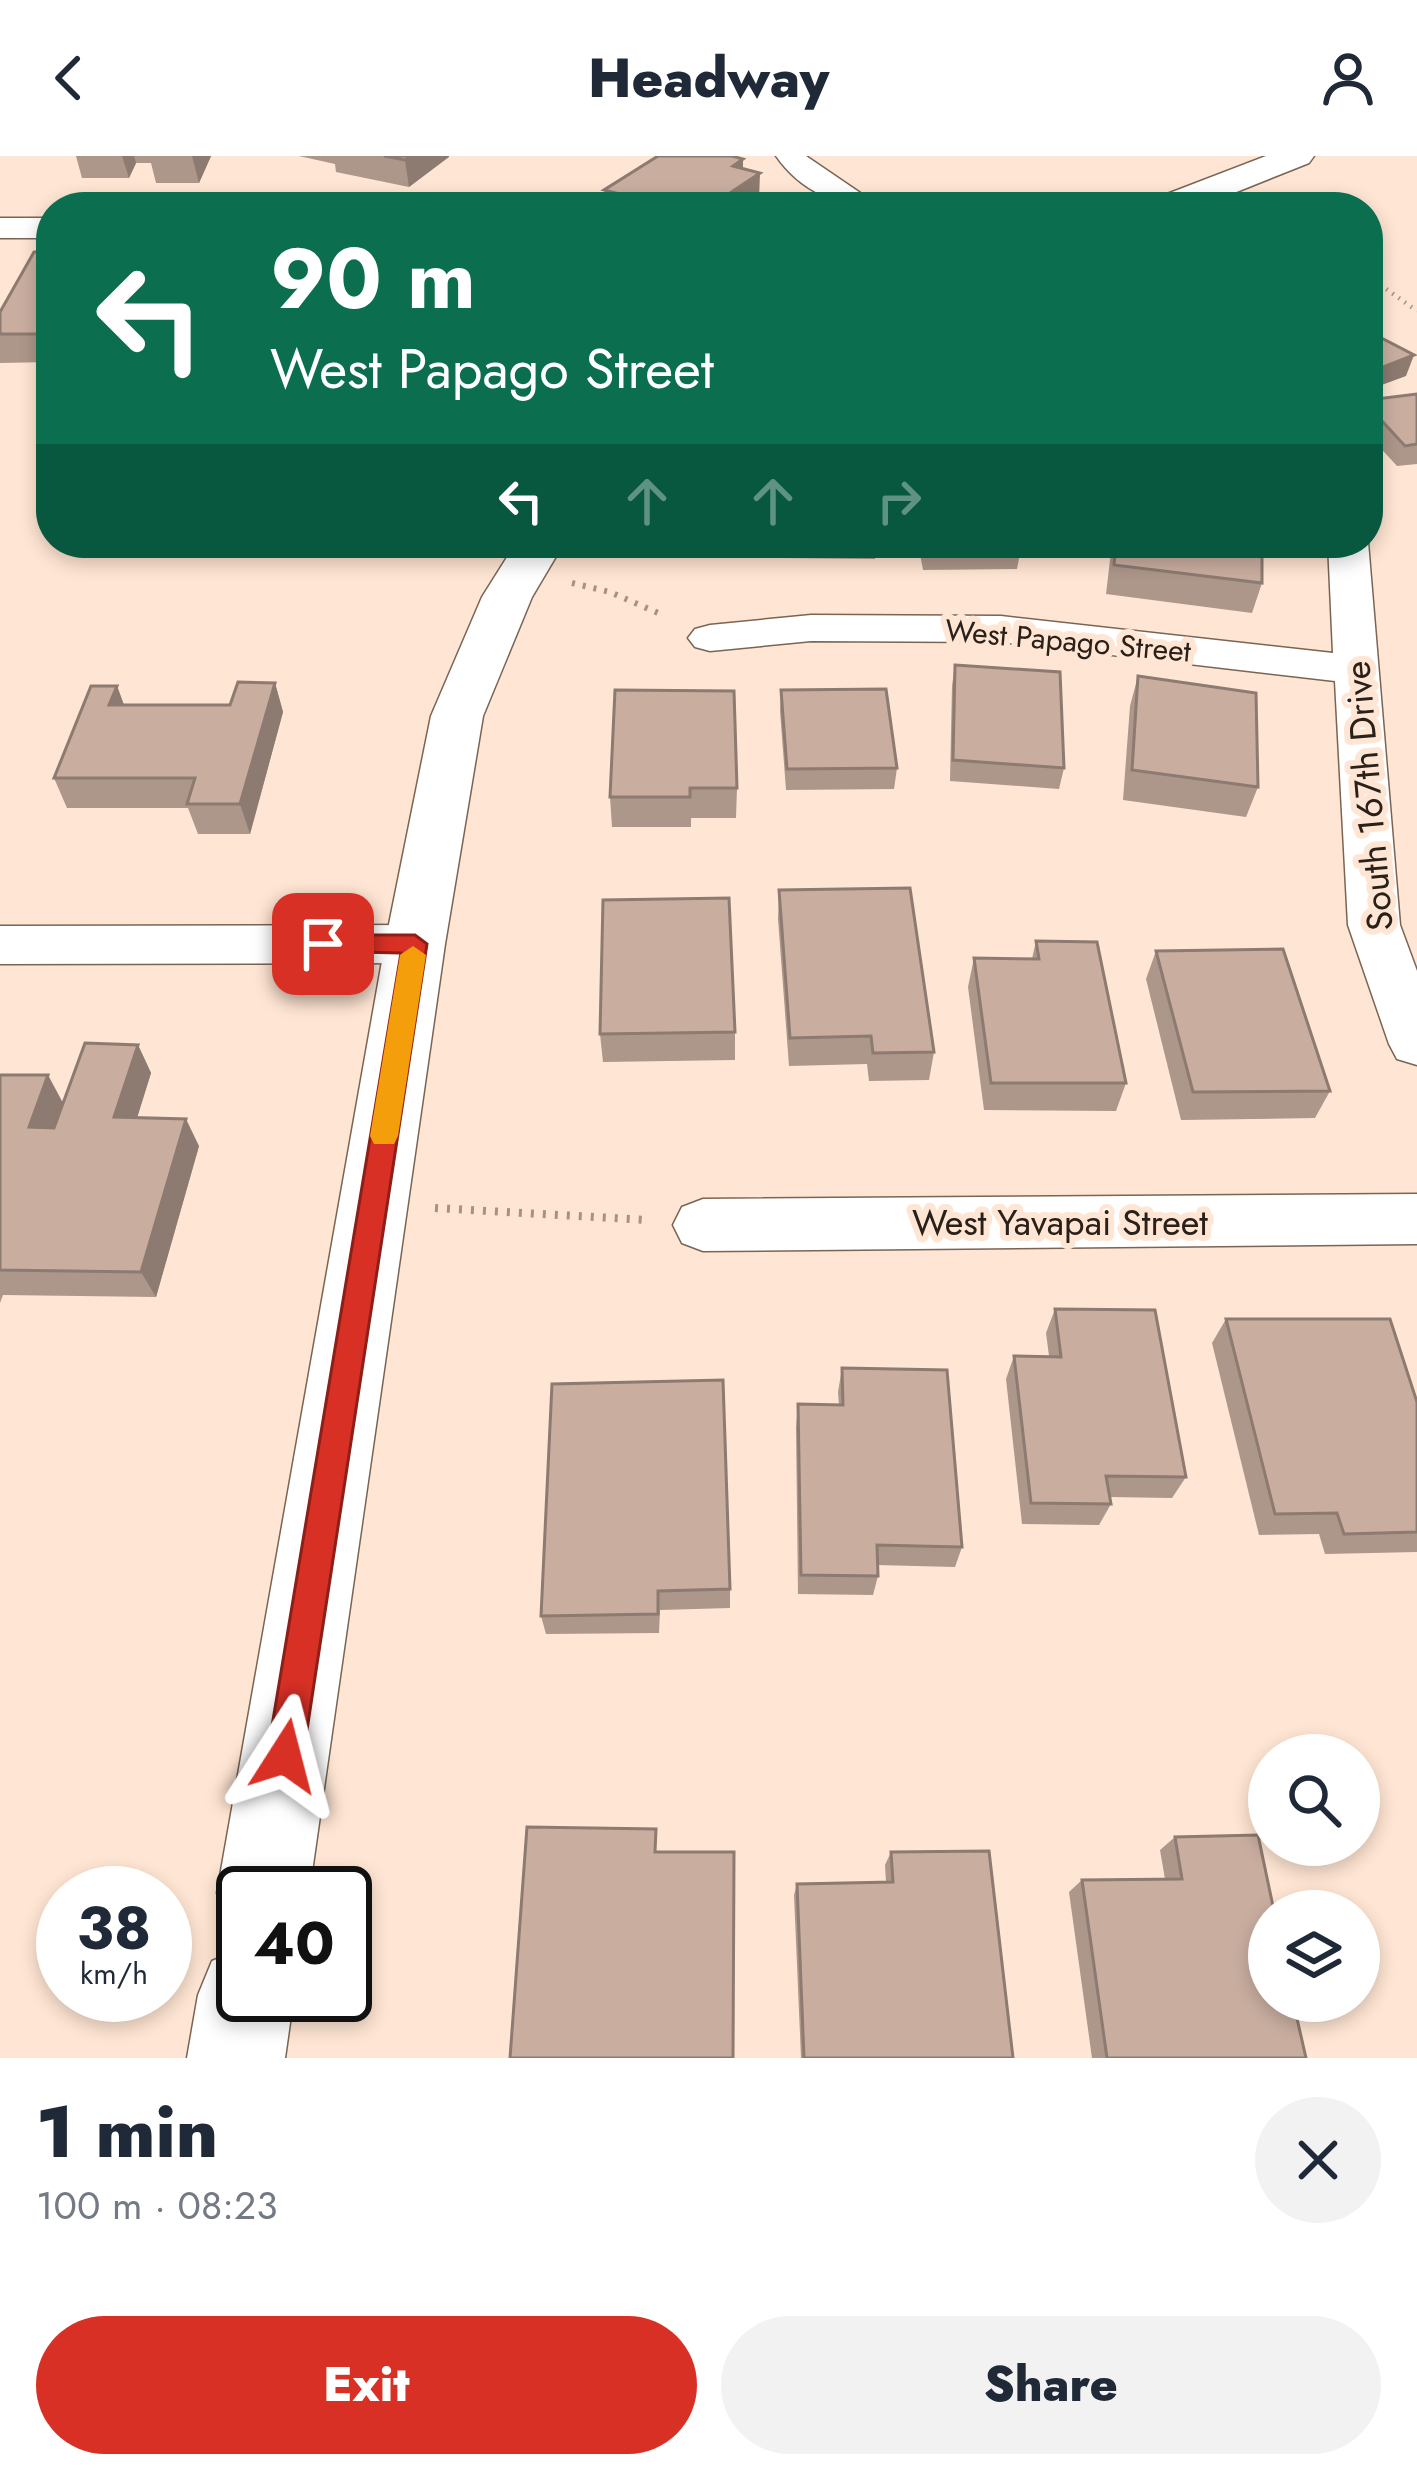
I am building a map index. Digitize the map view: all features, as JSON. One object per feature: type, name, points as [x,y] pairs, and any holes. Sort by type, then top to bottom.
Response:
[{"type":"street","points":[[791,156],[800,169],[839,192]]},
{"type":"street","points":[[1205,192],[1297,156]]},
{"type":"street","points":[[0,229],[36,229]]},
{"type":"street","name":"South 167th Drive","points":[[1349,558],[1374,925],[1417,1044]]},
{"type":"street","points":[[267,1866],[415,944],[457,716],[480,653],[531,559]]},
{"type":"street","name":"West Papago Street","points":[[710,638],[811,628],[1001,629],[1354,669]]},
{"type":"street","points":[[0,945],[415,944]]},
{"type":"street","name":"West Yavapai Street","points":[[703,1225],[1417,1219]]},
{"type":"street","points":[[236,2058],[242,2022]]},
{"type":"path","points":[[1383,287],[1417,311]]},
{"type":"path","points":[[531,559],[710,638]]},
{"type":"path","points":[[373,1207],[703,1225]]},
{"type":"building","points":[[658,156],[732,156],[743,159],[733,166],[760,173],[732,192],[604,190]]},
{"type":"building","points":[[36,252],[36,334],[0,334],[0,312]]},
{"type":"building","points":[[1383,339],[1414,355],[1383,367]]},
{"type":"building","points":[[1417,394],[1417,444],[1405,446],[1383,422],[1383,398]]},
{"type":"building","points":[[1115,558],[1262,558],[1262,583],[1114,565]]},
{"type":"building","points":[[955,665],[1060,672],[1064,768],[953,760]]},
{"type":"building","points":[[1138,676],[1256,693],[1258,787],[1132,770]]},
{"type":"building","points":[[238,682],[275,683],[240,804],[187,804],[195,778],[54,778],[91,686],[117,686],[109,705],[230,705]]},
{"type":"building","points":[[886,689],[897,768],[787,769],[781,690]]},
{"type":"building","points":[[615,690],[734,691],[737,788],[690,788],[690,797],[610,797]]},
{"type":"building","points":[[910,888],[934,1052],[873,1053],[871,1036],[790,1038],[779,890]]},
{"type":"building","points":[[729,898],[735,1032],[600,1034],[603,900]]},
{"type":"building","points":[[1036,941],[1097,942],[1126,1083],[991,1083],[974,958],[1039,959]]},
{"type":"building","points":[[1283,949],[1330,1091],[1193,1092],[1156,951]]},
{"type":"building","points":[[85,1043],[138,1045],[114,1117],[186,1119],[141,1272],[0,1270],[0,1075],[48,1075],[29,1127],[54,1128]]},
{"type":"building","points":[[1055,1309],[1155,1310],[1186,1477],[1106,1476],[1111,1504],[1031,1503],[1014,1356],[1061,1357]]},
{"type":"building","points":[[1226,1319],[1390,1319],[1417,1402],[1417,1532],[1344,1534],[1337,1513],[1275,1514]]},
{"type":"building","points":[[842,1368],[947,1370],[962,1547],[877,1545],[878,1576],[801,1575],[798,1404],[843,1405]]},
{"type":"building","points":[[723,1380],[730,1589],[658,1591],[658,1614],[541,1616],[552,1384]]},
{"type":"building","points":[[527,1827],[656,1829],[655,1852],[734,1852],[733,2058],[510,2058]]},
{"type":"building","points":[[1248,1835],[1248,1866],[1265,1866],[1270,1890],[1248,1890],[1248,2022],[1298,2022],[1306,2058],[1107,2058],[1082,1880],[1182,1879],[1175,1837]]},
{"type":"building","points":[[989,1851],[1013,2058],[804,2058],[797,1884],[893,1882],[891,1852]]},
{"type":"slow traffic","points":[[384,1136],[413,955]]},
{"type":"route","points":[[285,1756],[415,944],[323,944]]}]
